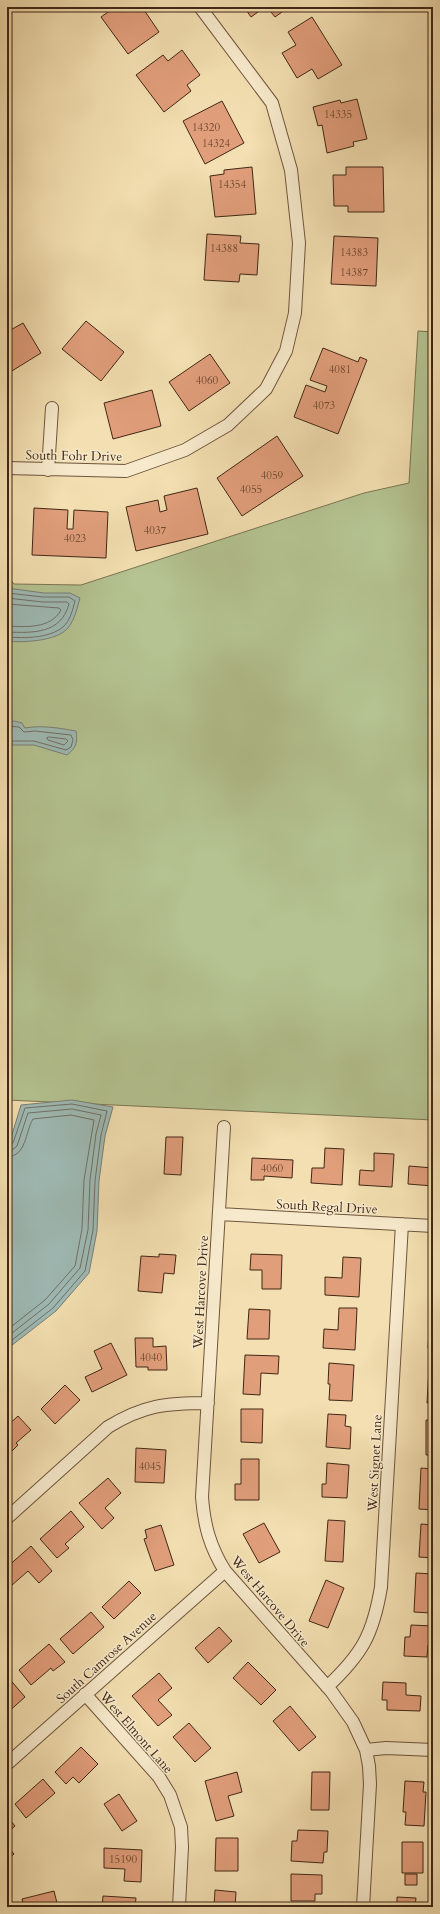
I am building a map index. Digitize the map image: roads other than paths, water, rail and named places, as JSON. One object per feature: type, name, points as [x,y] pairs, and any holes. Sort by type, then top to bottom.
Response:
[{"type":"street","name":"South Fohr Drive","points":[[7,468],[126,471],[185,450],[228,425],[266,389],[286,352],[295,313],[299,243],[291,170],[272,103],[200,7]]},
{"type":"street","points":[[48,470],[52,408]]},
{"type":"street","name":"West Harcove Drive","points":[[224,1127],[202,1497],[207,1535],[216,1556],[225,1571],[327,1687],[353,1722],[366,1750],[370,1784],[363,1907]]},
{"type":"street","name":"South Regal Drive","points":[[219,1214],[433,1226]]},
{"type":"street","name":"West Signet Lane","points":[[327,1687],[356,1657],[370,1631],[376,1614],[381,1587],[402,1224]]},
{"type":"street","points":[[7,1518],[108,1428],[126,1416],[161,1405],[208,1403]]},
{"type":"street","name":"South Camrose Avenue","points":[[7,1764],[225,1571]]},
{"type":"street","name":"West Elmont Lane","points":[[86,1694],[159,1777],[170,1795],[181,1827],[182,1847],[179,1907]]},
{"type":"street","points":[[366,1750],[386,1748],[433,1750]]},
{"type":"water","points":[[7,588],[44,593],[70,593],[80,598],[72,622],[62,633],[47,639],[21,642],[7,641]]},
{"type":"water","points":[[14,721],[22,723],[25,728],[44,727],[76,731],[76,745],[67,755],[34,745],[7,745],[7,722]]},
{"type":"water","points":[[72,1100],[113,1107],[105,1136],[99,1181],[97,1231],[89,1273],[56,1311],[7,1349],[7,1151],[21,1105]]}]
